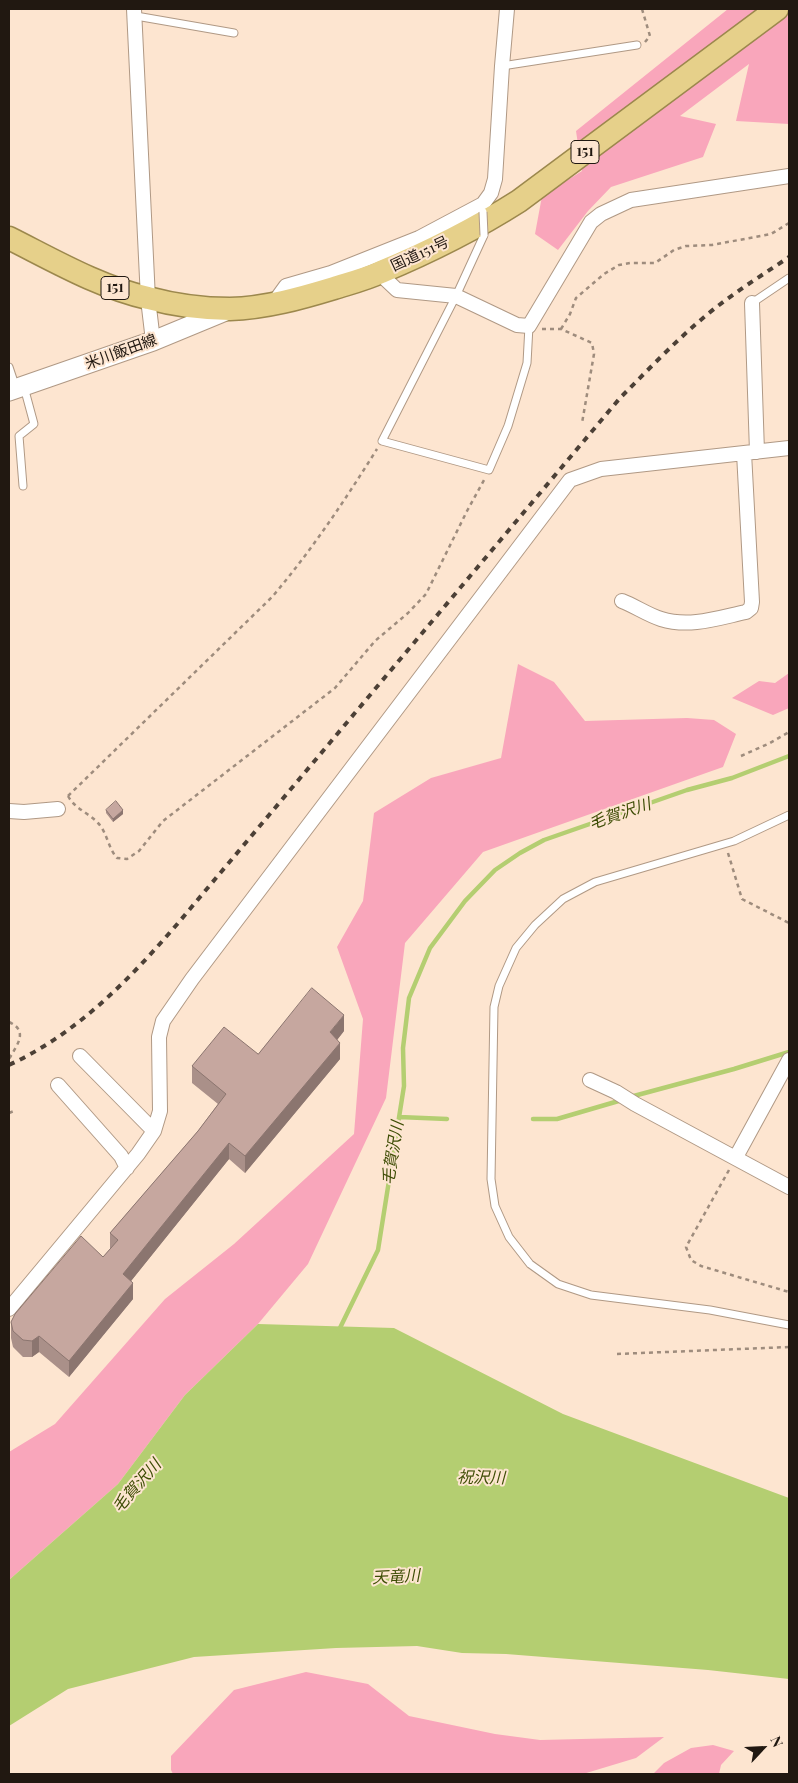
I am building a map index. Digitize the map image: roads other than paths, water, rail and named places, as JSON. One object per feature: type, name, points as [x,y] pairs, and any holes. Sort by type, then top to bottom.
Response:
[{"type":"highway","name":"国道151号","points":[[9,238],[83,275],[148,299],[231,309],[273,304],[310,296],[379,273],[491,219],[519,201],[777,9]]},
{"type":"main road","name":"米川飯田線","points":[[16,388],[153,341],[231,309]]},
{"type":"street","points":[[273,304],[286,286],[331,273],[420,238],[483,208],[491,194],[495,179],[507,9]]},
{"type":"street","points":[[135,12],[148,299],[153,341]]},
{"type":"street","points":[[379,273],[397,290],[456,296],[518,325],[534,328],[591,222],[600,214],[631,200],[789,176]]},
{"type":"street","points":[[622,601],[662,619],[698,623],[746,612],[751,608],[750,453],[752,303]]},
{"type":"street","points":[[9,1309],[127,1168],[154,1131],[160,1112],[160,1036],[164,1021],[192,979],[570,480],[600,469],[789,448]]},
{"type":"street","points":[[9,811],[24,812],[58,809]]},
{"type":"street","points":[[80,1056],[154,1131]]},
{"type":"street","points":[[736,1157],[789,1060]]},
{"type":"street","points":[[590,1080],[616,1092],[789,1187]]},
{"type":"street","points":[[58,1085],[121,1156],[127,1168]]},
{"type":"lane","points":[[135,12],[234,33]]},
{"type":"lane","points":[[502,66],[637,45]]},
{"type":"lane","points":[[483,208],[484,235],[456,296],[382,441],[490,470],[508,426],[528,362],[534,328]]},
{"type":"lane","points":[[752,303],[789,278]]},
{"type":"lane","points":[[9,367],[16,388],[34,424],[19,436],[23,486]]},
{"type":"lane","points":[[789,815],[734,841],[595,882],[563,898],[535,924],[516,948],[499,986],[494,1007],[491,1179],[495,1206],[509,1237],[530,1264],[558,1284],[591,1295],[710,1310],[789,1325]]},
{"type":"water","points":[[258,1324],[394,1328],[563,1414],[789,1498],[789,1679],[708,1670],[506,1654],[462,1653],[417,1646],[336,1648],[194,1657],[68,1689],[9,1726],[9,1580],[118,1484],[185,1395]]},
{"type":"waterway","name":"毛賀沢川","points":[[339,1330],[378,1250],[404,1086],[403,1048],[409,998],[430,948],[465,901],[495,870],[544,840],[687,790],[732,778],[789,756]]},
{"type":"waterway","points":[[630,1097],[789,1052]]},
{"type":"waterway","points":[[533,1119],[557,1119],[622,1100]]},
{"type":"waterway","points":[[399,1117],[447,1119]]},
{"type":"railway","points":[[9,1065],[58,1037],[80,1021],[122,984],[179,922],[620,398],[701,319],[732,295],[789,257]]},
{"type":"water label","name":"祝沢川","points":[[481,1478]]},
{"type":"water label","name":"天竜川","points":[[396,1577]]}]
